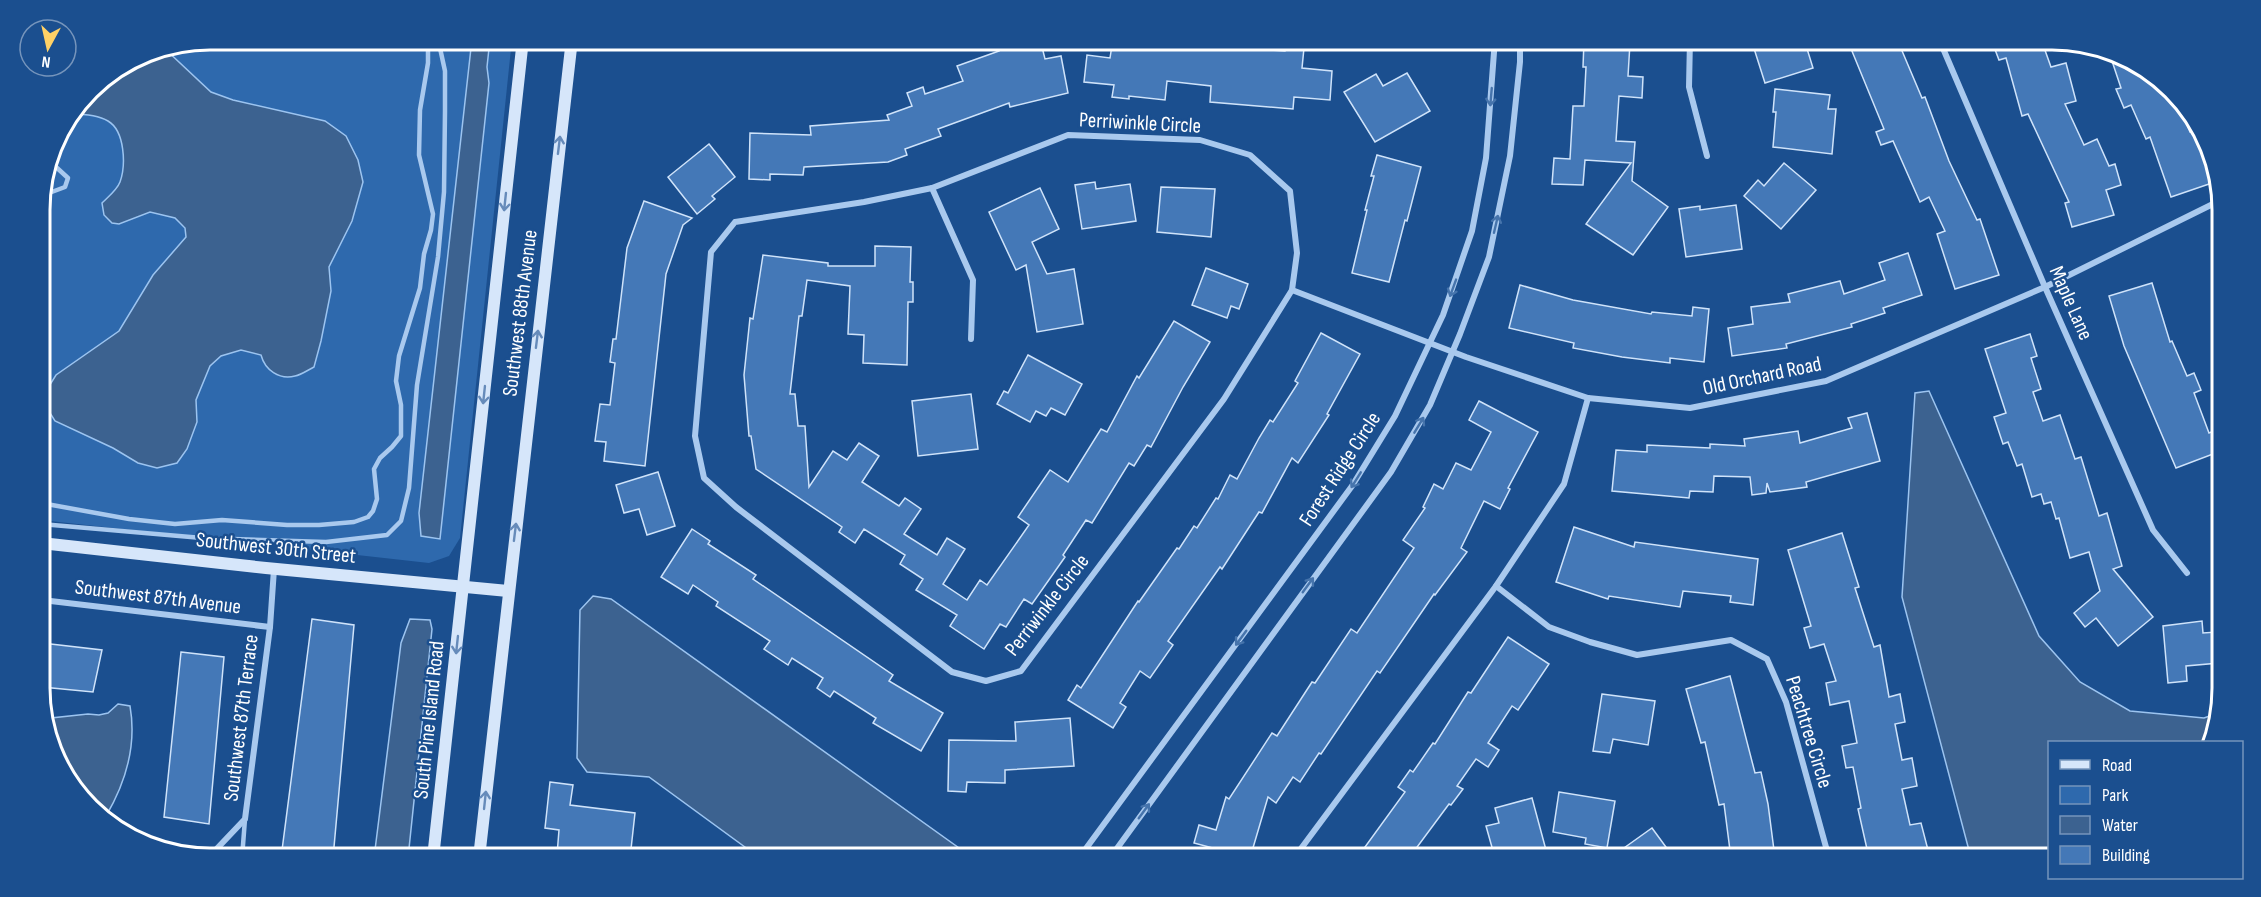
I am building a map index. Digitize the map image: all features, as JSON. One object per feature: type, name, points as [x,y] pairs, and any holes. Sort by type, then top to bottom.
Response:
[{"type":"main road","name":"Southwest 88th Avenue","points":[[463,586],[522,50]]},
{"type":"main road","name":"Southwest 88th Avenue","points":[[508,591],[571,50]]},
{"type":"main road","name":"Southwest 30th Street","points":[[50,544],[508,591]]},
{"type":"main road","name":"South Pine Island Road","points":[[434,848],[463,586]]},
{"type":"main road","points":[[480,848],[508,591]]},
{"type":"street","name":"Forest Ridge Circle","points":[[1087,848],[1352,486],[1395,416],[1443,315],[1472,231],[1486,158],[1494,50]]},
{"type":"street","name":"Forest Ridge Circle","points":[[1118,848],[1391,472],[1430,405],[1489,257],[1502,201],[1516,108],[1519,50]]},
{"type":"street","points":[[1690,50],[1689,87],[1707,156]]},
{"type":"street","name":"Maple Lane","points":[[1945,50],[2153,530],[2187,573]]},
{"type":"street","name":"Perriwinkle Circle","points":[[1068,135],[1200,140],[1250,155],[1290,191],[1297,253],[1292,290],[1224,399],[1021,670],[986,681],[952,672],[736,507],[704,478],[695,436],[711,252],[735,222],[864,202],[932,188],[1068,135]]},
{"type":"street","points":[[932,188],[973,280],[970,339]]},
{"type":"street","name":"Old Orchard Road","points":[[1292,290],[1453,352],[1588,398],[1690,408],[1826,381],[2046,287],[2212,205]]},
{"type":"street","points":[[1302,847],[1496,586],[1564,484],[1588,398]]},
{"type":"street","name":"Southwest 87th Terrace","points":[[217,848],[245,819],[270,627],[274,568]]},
{"type":"street","name":"Peachtree Circle","points":[[1496,586],[1549,627],[1590,642],[1637,655],[1731,640],[1767,659],[1786,702],[1826,847]]},
{"type":"street","name":"Southwest 87th Avenue","points":[[50,601],[270,627]]},
{"type":"lane","points":[[50,505],[175,524],[222,520],[319,525],[354,522],[368,517],[374,511],[377,499],[374,470],[380,458],[401,436],[401,405],[396,381],[399,356],[420,288],[433,213],[419,155],[420,110],[428,50]]},
{"type":"lane","points":[[50,525],[202,538],[326,542],[387,536],[401,521],[409,488],[417,385],[438,257],[444,192],[445,71],[440,50]]},
{"type":"lane","points":[[51,192],[65,187],[68,178],[55,167]]},
{"type":"lane","points":[[243,848],[245,819]]},
{"type":"green space","points":[[199,50],[511,50],[460,538],[449,556],[429,563],[50,521],[51,188],[62,148],[76,120],[96,96],[120,76],[158,58]]},
{"type":"water","points":[[471,50],[489,50],[487,67],[489,83],[440,539],[421,536],[419,513]]},
{"type":"water","points":[[171,55],[211,92],[233,100],[325,121],[346,136],[358,160],[363,182],[352,221],[329,267],[331,291],[314,367],[297,375],[284,377],[269,369],[261,355],[241,350],[221,356],[210,366],[196,400],[197,422],[187,449],[177,463],[157,468],[138,463],[113,448],[55,421],[50,413],[50,385],[56,375],[119,331],[153,275],[186,237],[185,228],[175,218],[150,212],[119,224],[112,223],[104,215],[102,203],[120,182],[123,149],[114,126],[104,119],[80,115],[96,96],[120,76],[158,58]]},
{"type":"water","points":[[1929,391],[2039,636],[2080,682],[2130,711],[2204,718],[2209,716],[2202,741],[2048,741],[2048,847],[1968,847],[1902,597],[1915,393]]},
{"type":"water","points":[[593,596],[611,599],[958,848],[746,848],[649,777],[587,772],[577,758],[580,610]]},
{"type":"water","points":[[410,619],[430,620],[432,629],[409,848],[375,848],[401,643]]},
{"type":"water","points":[[118,704],[130,706],[132,721],[128,763],[108,812],[76,777],[58,739],[53,718],[108,713]]},
{"type":"building","points":[[1043,50],[1045,59],[1061,56],[1068,93],[1010,107],[1009,103],[938,129],[941,136],[905,149],[907,155],[888,162],[804,167],[803,175],[770,174],[770,180],[749,179],[750,133],[811,135],[810,126],[889,120],[887,115],[912,106],[907,93],[923,87],[925,94],[963,81],[957,66],[999,51]]},
{"type":"building","points":[[1111,50],[1304,50],[1302,68],[1332,71],[1330,100],[1294,97],[1293,109],[1210,102],[1211,86],[1167,81],[1165,100],[1129,96],[1129,99],[1112,97],[1114,85],[1084,82],[1087,55],[1110,58]]},
{"type":"building","points":[[1584,50],[1630,50],[1628,76],[1643,77],[1642,98],[1619,96],[1616,141],[1635,142],[1632,181],[1668,207],[1633,255],[1586,224],[1631,163],[1585,160],[1583,185],[1552,184],[1554,158],[1570,159],[1573,106],[1584,106],[1586,67],[1583,67]]},
{"type":"building","points":[[1754,50],[1807,50],[1813,68],[1765,83]]},
{"type":"building","points":[[1852,50],[1902,50],[1922,98],[1925,97],[1949,161],[1977,220],[1980,219],[1999,275],[1955,289],[1937,234],[1945,231],[1929,197],[1920,202],[1893,141],[1881,145],[1876,132],[1884,129]]},
{"type":"building","points":[[1995,50],[2045,50],[2051,67],[2066,63],[2076,101],[2065,104],[2084,145],[2097,139],[2109,166],[2115,164],[2121,185],[2106,190],[2114,215],[2072,227],[2065,203],[2069,202],[2028,114],[2022,116],[2006,58],[1999,60]]},
{"type":"building","points":[[2112,62],[2149,82],[2179,112],[2199,148],[2209,184],[2171,197],[2150,137],[2146,139],[2131,105],[2124,108],[2116,89],[2121,88]]},
{"type":"building","points":[[1407,73],[1430,111],[1375,142],[1344,92],[1376,74],[1383,86]]},
{"type":"building","points":[[1775,89],[1830,95],[1828,109],[1836,109],[1832,154],[1773,147]]},
{"type":"building","points":[[709,144],[735,177],[712,196],[715,199],[697,214],[668,177]]},
{"type":"building","points":[[1377,155],[1421,167],[1389,282],[1352,273]]},
{"type":"building","points":[[1784,163],[1816,190],[1781,229],[1744,196],[1758,180],[1764,186]]},
{"type":"building","points":[[1095,182],[1096,189],[1130,184],[1136,221],[1082,229],[1075,185]]},
{"type":"building","points":[[1161,187],[1215,189],[1211,237],[1157,232]]},
{"type":"building","points":[[1040,188],[1059,229],[1032,242],[1047,274],[1074,269],[1083,324],[1037,332],[1026,265],[1016,270],[989,212]]},
{"type":"building","points":[[644,201],[692,218],[683,225],[666,274],[645,466],[604,461],[606,442],[595,441],[600,404],[610,405],[615,363],[610,362],[613,339],[616,339],[627,248]]},
{"type":"building","points":[[1736,205],[1742,249],[1686,257],[1679,209],[1700,206],[1700,210]]},
{"type":"building","points":[[875,246],[911,247],[910,282],[913,282],[913,302],[908,302],[907,365],[863,363],[864,335],[848,334],[850,286],[807,280],[802,316],[799,316],[790,394],[795,394],[798,426],[805,426],[809,487],[833,451],[847,460],[859,443],[879,456],[862,482],[899,506],[905,498],[921,509],[904,534],[937,555],[947,538],[965,549],[943,584],[967,600],[980,580],[987,585],[1029,525],[1018,517],[1050,470],[1068,482],[1101,429],[1107,432],[1137,376],[1139,378],[1174,321],[1210,342],[1151,447],[1147,445],[1134,466],[1129,463],[1092,523],[1086,520],[1063,555],[1065,557],[1032,604],[1024,599],[1006,627],[1000,624],[984,649],[950,626],[957,615],[916,590],[923,579],[900,564],[905,555],[864,529],[855,543],[839,532],[842,527],[756,469],[751,436],[749,436],[744,375],[750,318],[753,319],[763,255],[828,263],[828,266],[875,266]]},
{"type":"building","points":[[1908,253],[1922,295],[1883,308],[1885,313],[1851,324],[1852,327],[1786,344],[1787,348],[1732,356],[1728,328],[1753,324],[1751,307],[1790,302],[1788,294],[1840,281],[1844,294],[1885,280],[1879,263]]},
{"type":"building","points":[[1206,268],[1248,284],[1239,309],[1231,306],[1227,318],[1192,305]]},
{"type":"building","points":[[2152,283],[2170,342],[2172,341],[2187,376],[2194,373],[2201,390],[2194,393],[2209,433],[2212,432],[2212,454],[2176,468],[2124,346],[2109,296]]},
{"type":"building","points":[[1520,285],[1573,300],[1651,314],[1652,312],[1692,316],[1693,307],[1709,309],[1704,362],[1670,358],[1670,363],[1622,357],[1573,348],[1574,343],[1509,328]]},
{"type":"building","points":[[1321,333],[1360,354],[1327,414],[1329,415],[1298,463],[1292,458],[1262,513],[1259,512],[1222,569],[1220,567],[1168,641],[1173,645],[1150,678],[1140,671],[1120,703],[1126,707],[1113,728],[1068,700],[1077,685],[1081,688],[1138,601],[1177,548],[1179,549],[1194,526],[1197,528],[1216,498],[1218,499],[1230,475],[1237,479],[1270,420],[1273,422],[1298,383],[1295,381]]},
{"type":"building","points":[[2030,334],[2037,356],[2031,358],[2041,389],[2033,392],[2043,421],[2060,415],[2075,459],[2081,457],[2099,516],[2107,513],[2122,566],[2113,569],[2153,617],[2118,646],[2096,618],[2085,627],[2074,613],[2100,591],[2089,552],[2070,558],[2059,518],[2056,519],[2051,502],[2044,504],[2041,494],[2032,497],[2022,464],[2017,466],[2008,442],[2003,444],[1994,417],[2006,413],[1985,349]]},
{"type":"building","points":[[1028,355],[1082,384],[1065,415],[1051,408],[1046,416],[1036,411],[1030,422],[997,404],[1004,391],[1008,393]]},
{"type":"building","points":[[971,394],[978,449],[918,456],[912,401]]},
{"type":"building","points":[[1479,401],[1538,432],[1508,488],[1510,489],[1500,509],[1484,501],[1461,548],[1467,552],[1434,594],[1380,673],[1377,671],[1321,754],[1319,753],[1300,782],[1293,777],[1276,803],[1268,797],[1253,847],[1211,847],[1194,843],[1199,825],[1216,830],[1226,797],[1229,799],[1272,733],[1277,736],[1312,682],[1315,683],[1351,629],[1357,633],[1414,548],[1403,540],[1425,508],[1423,507],[1434,484],[1443,489],[1456,463],[1471,470],[1491,432],[1469,420]]},
{"type":"building","points":[[1867,413],[1880,461],[1806,482],[1807,487],[1770,492],[1767,483],[1766,493],[1752,495],[1750,477],[1714,476],[1713,492],[1690,491],[1689,498],[1612,491],[1616,450],[1647,452],[1647,445],[1710,448],[1710,444],[1745,446],[1744,439],[1798,431],[1800,443],[1852,428],[1848,418]]},
{"type":"building","points":[[658,472],[675,526],[647,535],[639,509],[624,513],[616,485]]},
{"type":"building","points":[[1574,527],[1634,547],[1635,542],[1758,559],[1753,605],[1730,602],[1731,596],[1683,591],[1680,607],[1609,596],[1608,599],[1556,582]]},
{"type":"building","points":[[692,529],[710,541],[708,544],[756,575],[753,579],[893,675],[889,681],[943,713],[921,751],[873,723],[876,718],[834,691],[830,697],[817,688],[823,678],[792,658],[788,665],[764,649],[770,641],[716,606],[718,602],[693,585],[688,594],[661,577]]},
{"type":"building","points":[[1842,533],[1859,587],[1855,588],[1874,647],[1880,645],[1889,697],[1900,694],[1905,722],[1895,724],[1902,760],[1912,758],[1917,786],[1902,789],[1910,825],[1921,823],[1927,847],[1867,847],[1858,809],[1861,808],[1853,767],[1846,768],[1842,746],[1857,743],[1849,701],[1830,705],[1826,683],[1836,681],[1824,644],[1810,648],[1804,628],[1811,626],[1788,550]]},
{"type":"building","points":[[312,619],[354,625],[334,848],[282,848]]},
{"type":"building","points":[[2202,621],[2203,633],[2212,632],[2212,664],[2186,666],[2187,681],[2168,683],[2163,626]]},
{"type":"building","points":[[1508,637],[1549,664],[1518,710],[1512,706],[1488,743],[1499,750],[1488,767],[1476,759],[1457,786],[1463,789],[1417,847],[1365,847],[1405,792],[1398,787],[1410,770],[1413,772],[1433,743],[1435,744],[1468,692],[1471,693]]},
{"type":"building","points":[[50,644],[102,650],[93,692],[50,688]]},
{"type":"building","points":[[181,652],[224,657],[209,824],[164,817]]},
{"type":"building","points":[[1730,676],[1755,773],[1761,772],[1774,847],[1730,847],[1724,804],[1719,805],[1705,742],[1701,743],[1686,689]]},
{"type":"building","points":[[1602,694],[1655,701],[1648,745],[1613,739],[1610,753],[1593,751]]},
{"type":"building","points":[[1070,718],[1074,766],[1005,770],[1005,783],[967,782],[966,792],[948,791],[949,740],[1016,741],[1015,722]]},
{"type":"building","points":[[550,782],[573,785],[570,805],[635,813],[631,848],[558,848],[559,830],[545,828]]},
{"type":"building","points":[[1559,792],[1615,801],[1607,847],[1585,844],[1586,838],[1553,832]]},
{"type":"building","points":[[1532,798],[1545,847],[1492,847],[1486,826],[1499,823],[1495,808]]},
{"type":"building","points":[[1652,828],[1666,847],[1625,847]]}]
